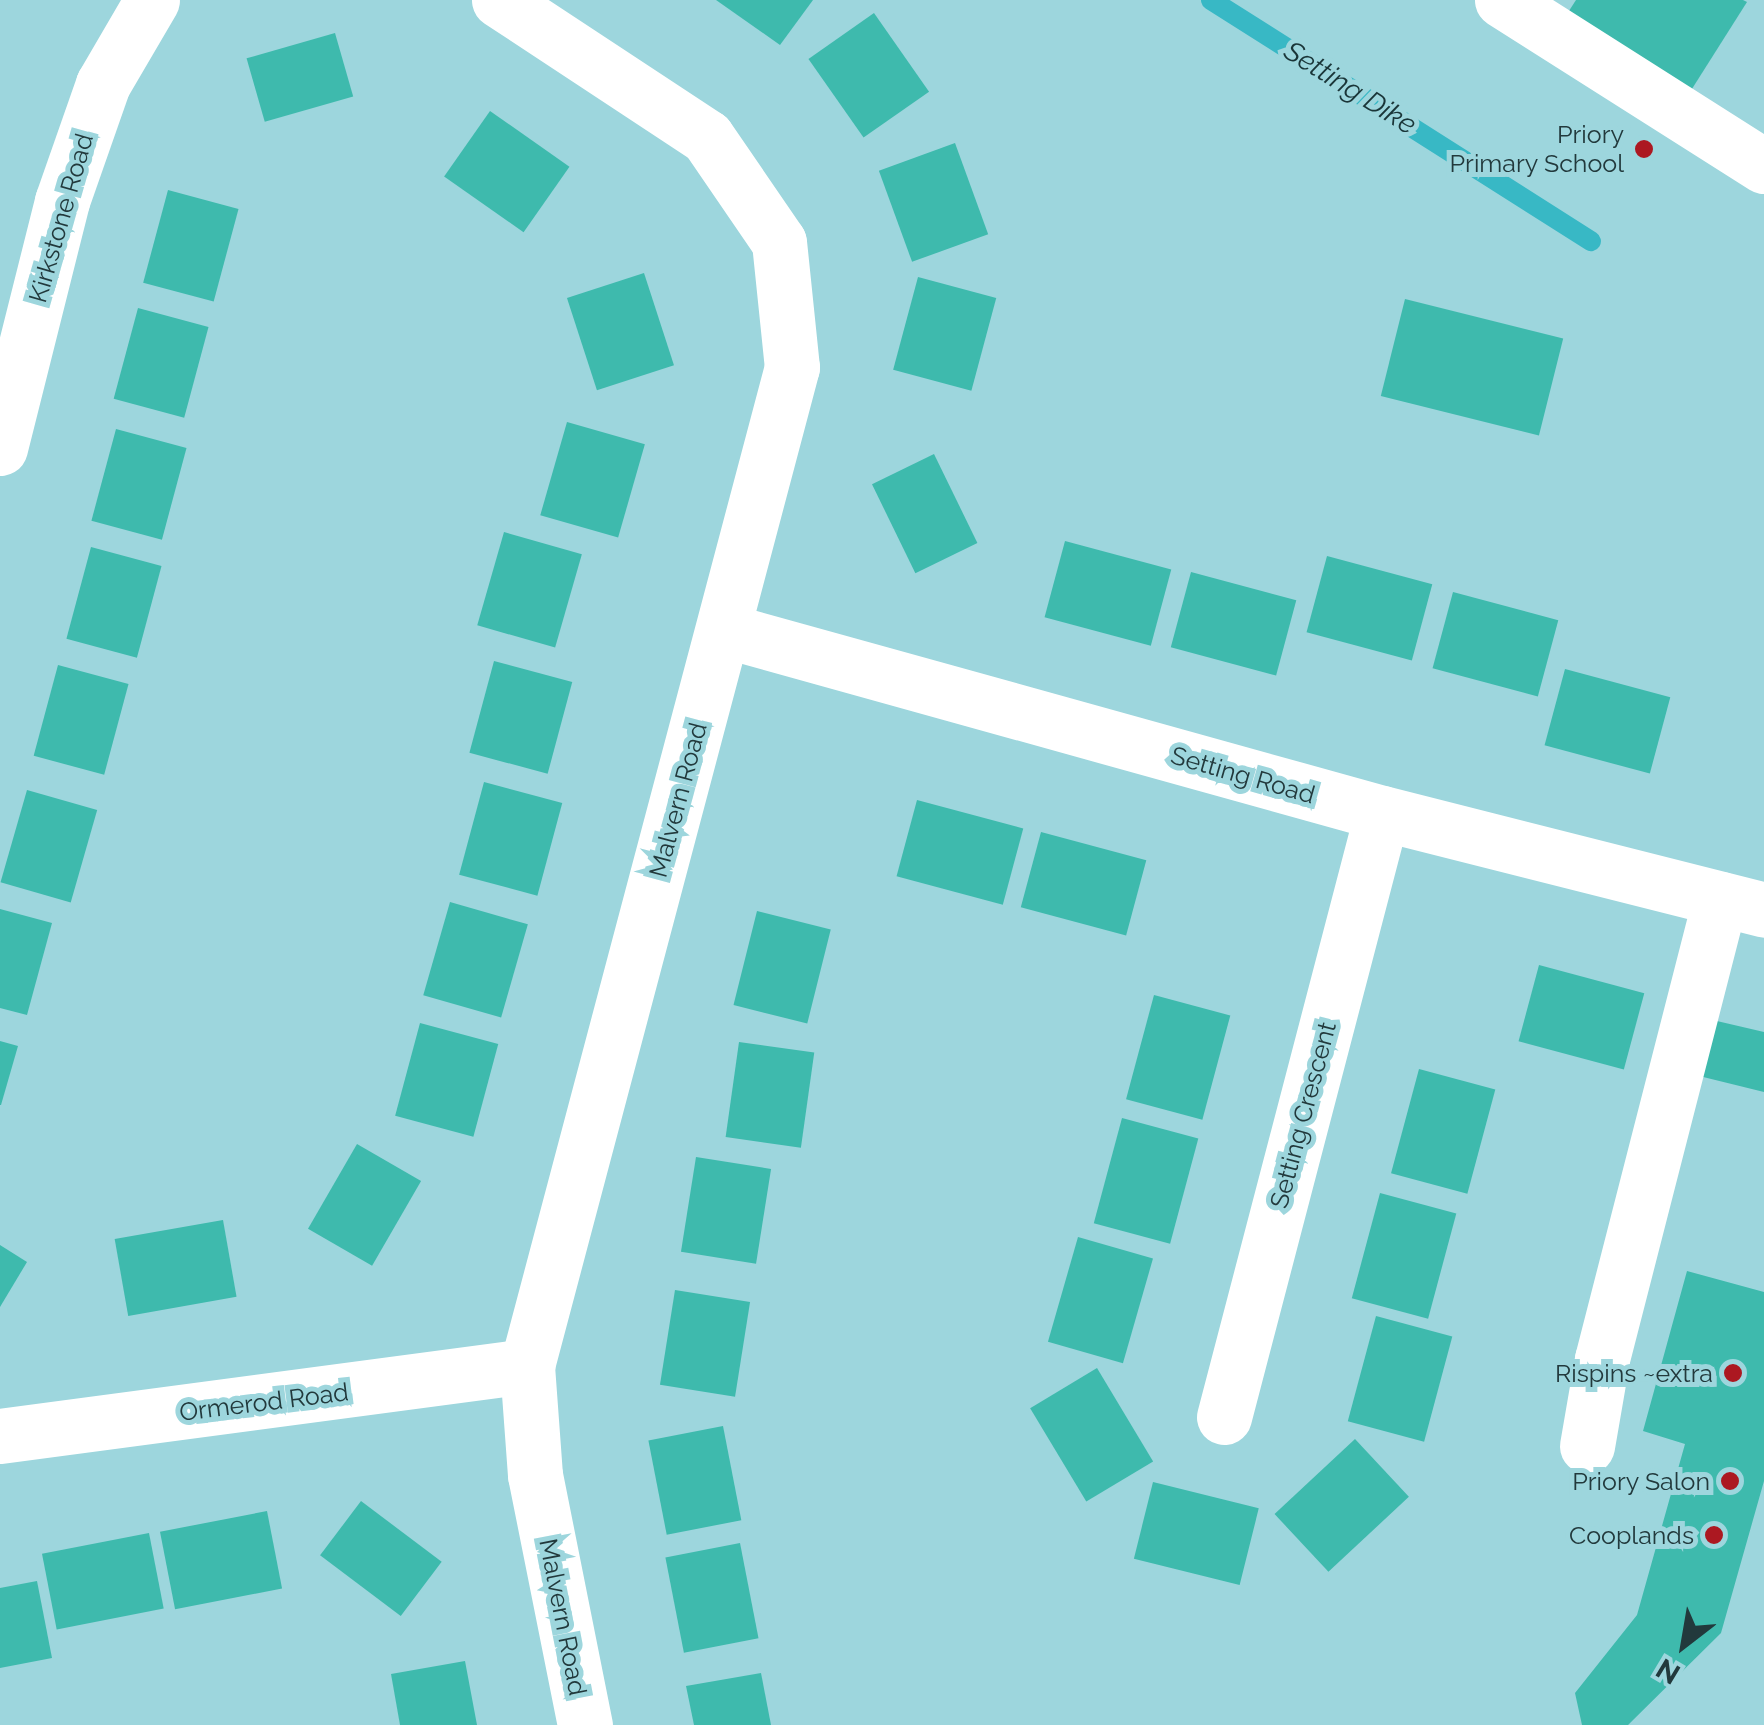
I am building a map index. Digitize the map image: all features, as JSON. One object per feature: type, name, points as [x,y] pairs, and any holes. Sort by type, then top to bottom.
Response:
[{"type":"street","name":"Kirkstone Road","points":[[0,448],[62,201],[103,84],[152,0]]},
{"type":"street","name":"Malvern Road","points":[[499,0],[707,137],[779,242],[792,367],[527,1366],[534,1475],[585,1725]]},
{"type":"street","points":[[1502,0],[1764,166]]},
{"type":"street","name":"Setting Road","points":[[724,630],[1382,813],[1742,904]]},
{"type":"street","name":"Setting Crescent","points":[[1224,1417],[1382,813]]},
{"type":"street","points":[[1587,1446],[1602,1359],[1742,904]]},
{"type":"street","name":"Ormerod Road","points":[[0,1436],[527,1366]]},
{"type":"building","points":[[716,0],[813,0],[780,45]]},
{"type":"building","points":[[1576,0],[1747,2],[1690,92],[1567,14]]},
{"type":"building","points":[[874,13],[929,92],[864,138],[808,59]]},
{"type":"building","points":[[335,33],[353,96],[265,122],[247,58]]},
{"type":"building","points":[[490,111],[569,167],[524,232],[444,177]]},
{"type":"building","points":[[955,143],[988,234],[912,262],[879,171]]},
{"type":"building","points":[[168,190],[239,209],[214,302],[143,283]]},
{"type":"building","points":[[644,273],[674,365],[597,390],[567,298]]},
{"type":"building","points":[[918,277],[996,298],[971,391],[893,370]]},
{"type":"building","points":[[1405,299],[1563,338],[1539,435],[1381,396]]},
{"type":"building","points":[[138,308],[209,327],[184,418],[114,399]]},
{"type":"building","points":[[567,422],[645,444],[618,538],[540,515]]},
{"type":"building","points":[[116,429],[187,448],[162,540],[91,521]]},
{"type":"building","points":[[934,454],[977,543],[915,573],[872,484]]},
{"type":"building","points":[[504,532],[582,554],[555,648],[477,625]]},
{"type":"building","points":[[1065,541],[1171,569],[1151,646],[1045,617]]},
{"type":"building","points":[[91,547],[162,566],[137,658],[66,639]]},
{"type":"building","points":[[1327,556],[1432,584],[1412,661],[1307,632]]},
{"type":"building","points":[[1191,572],[1296,600],[1276,676],[1171,647]]},
{"type":"building","points":[[1453,592],[1558,620],[1538,697],[1433,668]]},
{"type":"building","points":[[494,661],[572,682],[548,774],[469,753]]},
{"type":"building","points":[[58,665],[129,684],[104,775],[34,756]]},
{"type":"building","points":[[1565,669],[1670,697],[1650,774],[1545,745]]},
{"type":"building","points":[[484,782],[562,803],[537,896],[459,875]]},
{"type":"building","points":[[27,790],[97,810],[71,902],[1,882]]},
{"type":"building","points":[[917,800],[1023,828],[1003,905],[897,876]]},
{"type":"building","points":[[1041,832],[1146,860],[1126,936],[1021,907]]},
{"type":"building","points":[[450,902],[528,924],[501,1018],[423,995]]},
{"type":"building","points":[[0,909],[52,923],[27,1015],[0,1008]]},
{"type":"building","points":[[757,911],[831,929],[807,1024],[734,1005]]},
{"type":"building","points":[[1539,965],[1644,993],[1624,1070],[1519,1041]]},
{"type":"building","points":[[1154,995],[1230,1015],[1202,1120],[1126,1099]]},
{"type":"building","points":[[1704,1018],[1764,1032],[1764,1092],[1691,1074]]},
{"type":"building","points":[[420,1023],[498,1044],[473,1137],[395,1116]]},
{"type":"building","points":[[0,1041],[18,1046],[1,1105],[0,1105]]},
{"type":"building","points":[[739,1042],[814,1053],[801,1148],[726,1137]]},
{"type":"building","points":[[1419,1069],[1495,1089],[1467,1194],[1391,1173]]},
{"type":"building","points":[[1122,1118],[1198,1138],[1170,1244],[1094,1223]]},
{"type":"building","points":[[357,1144],[421,1181],[372,1266],[308,1229]]},
{"type":"building","points":[[696,1157],[771,1169],[756,1264],[681,1252]]},
{"type":"building","points":[[1380,1193],[1456,1213],[1428,1319],[1352,1298]]},
{"type":"building","points":[[223,1220],[237,1297],[128,1316],[115,1239]]},
{"type":"building","points":[[1078,1237],[1153,1258],[1123,1363],[1048,1342]]},
{"type":"building","points":[[0,1245],[27,1262],[0,1307]]},
{"type":"building","points":[[1687,1271],[1764,1292],[1764,1481],[1721,1633],[1628,1725],[1582,1725],[1575,1693],[1637,1615],[1685,1444],[1643,1431]]},
{"type":"building","points":[[675,1290],[750,1302],[735,1397],[660,1385]]},
{"type":"building","points":[[1376,1316],[1452,1336],[1424,1442],[1348,1421]]},
{"type":"building","points":[[1097,1368],[1153,1461],[1086,1502],[1030,1408]]},
{"type":"building","points":[[723,1426],[741,1520],[667,1535],[648,1441]]},
{"type":"building","points":[[1355,1439],[1409,1497],[1328,1572],[1275,1514]]},
{"type":"building","points":[[1153,1482],[1259,1508],[1240,1585],[1134,1559]]},
{"type":"building","points":[[361,1501],[442,1562],[401,1616],[320,1555]]},
{"type":"building","points":[[267,1511],[282,1589],[175,1609],[160,1532]]},
{"type":"building","points":[[149,1533],[164,1609],[57,1629],[42,1554]]},
{"type":"building","points":[[740,1543],[759,1638],[684,1653],[665,1558]]},
{"type":"building","points":[[37,1581],[52,1658],[0,1668],[0,1588]]},
{"type":"building","points":[[465,1661],[477,1725],[400,1725],[391,1674]]},
{"type":"building","points":[[761,1673],[771,1725],[694,1725],[686,1686]]},
{"type":"waterway","name":"Setting Dike","points":[[1211,0],[1591,241]]},
{"type":"place","name":"Priory Primary School","points":[[1644,149]]},
{"type":"place","name":"Rispins ~extra","points":[[1733,1373]]},
{"type":"place","name":"Priory Salon","points":[[1730,1481]]},
{"type":"place","name":"Cooplands","points":[[1714,1535]]}]
